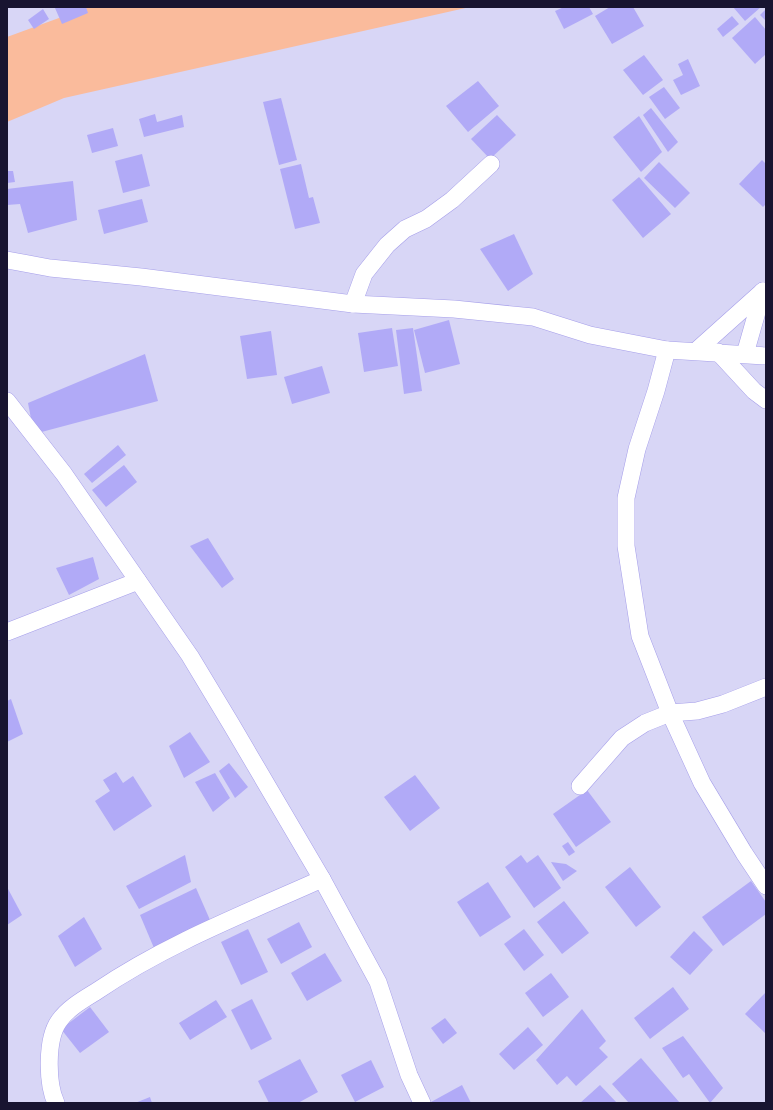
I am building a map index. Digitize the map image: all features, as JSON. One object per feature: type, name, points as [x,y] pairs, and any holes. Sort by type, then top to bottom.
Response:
[{"type":"street","points":[[353,304],[364,274],[387,245],[405,229],[426,219],[452,200],[491,164]]},
{"type":"street","points":[[7,260],[50,268],[141,277],[353,304],[454,309],[533,317],[590,335],[667,350],[766,356]]},
{"type":"street","points":[[696,351],[765,288]]},
{"type":"street","points":[[745,354],[765,288]]},
{"type":"street","points":[[667,350],[656,391],[637,449],[626,498],[626,546],[640,636],[670,713],[702,783],[744,853],[766,886]]},
{"type":"street","points":[[718,352],[754,391],[766,400]]},
{"type":"street","points":[[7,401],[64,474],[190,656],[322,879],[378,982],[409,1075],[422,1103]]},
{"type":"street","points":[[7,632],[138,581]]},
{"type":"street","points":[[580,786],[622,738],[645,723],[670,713],[697,711],[723,704],[766,687]]},
{"type":"street","points":[[56,1103],[52,1094],[49,1069],[52,1036],[59,1021],[77,1004],[128,970],[212,929],[322,879]]},
{"type":"shaded area","points":[[89,7],[470,7],[64,98],[7,122],[7,37]]},
{"type":"building","points":[[86,7],[88,13],[62,24],[55,8]]},
{"type":"building","points":[[564,7],[589,7],[593,14],[564,29],[555,11]]},
{"type":"building","points":[[610,7],[633,7],[644,26],[612,44],[595,16]]},
{"type":"building","points":[[733,7],[761,7],[745,21]]},
{"type":"building","points":[[43,9],[49,19],[34,29],[28,20]]},
{"type":"building","points":[[766,9],[766,21],[760,15]]},
{"type":"building","points":[[732,16],[739,24],[723,37],[717,29]]},
{"type":"building","points":[[755,17],[766,30],[766,54],[755,64],[732,38]]},
{"type":"building","points":[[644,55],[663,80],[643,95],[623,70]]},
{"type":"building","points":[[688,59],[700,86],[681,95],[673,80],[683,75],[678,64]]},
{"type":"building","points":[[478,81],[499,106],[468,132],[446,106]]},
{"type":"building","points":[[664,87],[680,108],[665,119],[649,97]]},
{"type":"building","points":[[281,98],[297,160],[279,165],[263,102]]},
{"type":"building","points":[[651,108],[678,142],[668,152],[643,115]]},
{"type":"building","points":[[155,114],[157,122],[182,115],[184,127],[144,137],[139,119]]},
{"type":"building","points":[[497,115],[516,135],[490,159],[471,139]]},
{"type":"building","points":[[639,116],[662,152],[641,172],[613,137]]},
{"type":"building","points":[[113,128],[118,146],[92,153],[87,135]]},
{"type":"building","points":[[142,154],[150,186],[123,193],[115,161]]},
{"type":"building","points":[[762,160],[766,164],[766,204],[763,207],[739,184]]},
{"type":"building","points":[[659,162],[690,193],[675,208],[644,178]]},
{"type":"building","points":[[301,164],[309,198],[313,197],[320,223],[295,229],[280,169]]},
{"type":"building","points":[[7,171],[13,171],[15,182],[7,183]]},
{"type":"building","points":[[639,177],[671,214],[643,238],[612,200]]},
{"type":"building","points":[[73,181],[77,220],[28,233],[20,204],[7,205],[7,189]]},
{"type":"building","points":[[142,199],[148,222],[104,234],[98,210]]},
{"type":"building","points":[[514,234],[533,274],[508,291],[480,249]]},
{"type":"building","points":[[449,320],[460,364],[425,373],[414,330]]},
{"type":"building","points":[[392,328],[398,366],[364,372],[358,333]]},
{"type":"building","points":[[413,328],[422,391],[404,394],[396,330]]},
{"type":"building","points":[[271,331],[277,375],[247,379],[240,336]]},
{"type":"building","points":[[145,354],[158,401],[34,434],[28,403]]},
{"type":"building","points":[[322,366],[330,393],[292,404],[284,377]]},
{"type":"building","points":[[118,445],[126,455],[92,483],[84,474]]},
{"type":"building","points":[[124,465],[137,482],[106,507],[92,490]]},
{"type":"building","points":[[208,538],[234,579],[222,588],[190,546]]},
{"type":"building","points":[[93,557],[99,579],[69,595],[56,568]]},
{"type":"building","points":[[11,699],[23,734],[7,742],[7,701]]},
{"type":"building","points":[[190,732],[210,762],[184,778],[169,746]]},
{"type":"building","points":[[229,763],[248,787],[235,798],[219,771]]},
{"type":"building","points":[[116,772],[123,783],[133,776],[152,806],[114,831],[95,801],[110,791],[103,780]]},
{"type":"building","points":[[215,773],[230,798],[213,812],[195,782]]},
{"type":"building","points":[[415,775],[440,808],[410,831],[384,797]]},
{"type":"building","points":[[587,790],[611,822],[576,847],[553,814]]},
{"type":"building","points":[[568,842],[575,852],[569,856],[562,846]]},
{"type":"building","points":[[185,855],[191,882],[139,909],[126,886]]},
{"type":"building","points":[[521,855],[527,863],[538,855],[561,888],[534,908],[505,867]]},
{"type":"building","points":[[551,862],[566,864],[577,871],[563,881]]},
{"type":"building","points":[[630,867],[661,907],[636,927],[605,887]]},
{"type":"building","points":[[751,881],[766,902],[766,914],[723,946],[702,917]]},
{"type":"building","points":[[488,882],[511,917],[480,937],[457,902]]},
{"type":"building","points":[[7,887],[22,915],[7,925]]},
{"type":"building","points":[[196,888],[210,920],[154,948],[140,915]]},
{"type":"building","points":[[564,901],[589,933],[562,954],[537,922]]},
{"type":"building","points":[[84,917],[102,949],[75,967],[58,936]]},
{"type":"building","points":[[299,922],[312,947],[281,964],[267,939]]},
{"type":"building","points":[[248,929],[268,972],[241,985],[221,942]]},
{"type":"building","points":[[524,929],[544,955],[524,971],[504,944]]},
{"type":"building","points":[[694,931],[713,950],[690,975],[670,957]]},
{"type":"building","points":[[325,953],[342,981],[307,1001],[291,973]]},
{"type":"building","points":[[551,973],[569,997],[543,1017],[525,993]]},
{"type":"building","points":[[673,987],[689,1009],[650,1039],[634,1018]]},
{"type":"building","points":[[766,992],[766,1034],[745,1014]]},
{"type":"building","points":[[252,999],[272,1039],[251,1050],[231,1010]]},
{"type":"building","points":[[216,1000],[227,1017],[190,1040],[179,1023]]},
{"type":"building","points":[[90,1007],[109,1032],[80,1053],[61,1029]]},
{"type":"building","points":[[582,1009],[606,1041],[599,1048],[608,1057],[576,1086],[567,1076],[557,1085],[536,1060]]},
{"type":"building","points":[[445,1018],[457,1033],[443,1044],[431,1028]]},
{"type":"building","points":[[528,1027],[543,1045],[514,1070],[499,1054]]},
{"type":"building","points":[[683,1036],[723,1088],[710,1103],[689,1074],[683,1078],[662,1048]]},
{"type":"building","points":[[641,1058],[680,1103],[629,1103],[612,1084]]},
{"type":"building","points":[[300,1059],[318,1092],[298,1103],[269,1103],[258,1081]]},
{"type":"building","points":[[371,1060],[384,1087],[355,1102],[341,1075]]},
{"type":"building","points":[[462,1085],[471,1103],[431,1103],[431,1102]]},
{"type":"building","points":[[600,1085],[617,1103],[580,1103]]},
{"type":"building","points":[[150,1097],[152,1103],[135,1103]]}]
